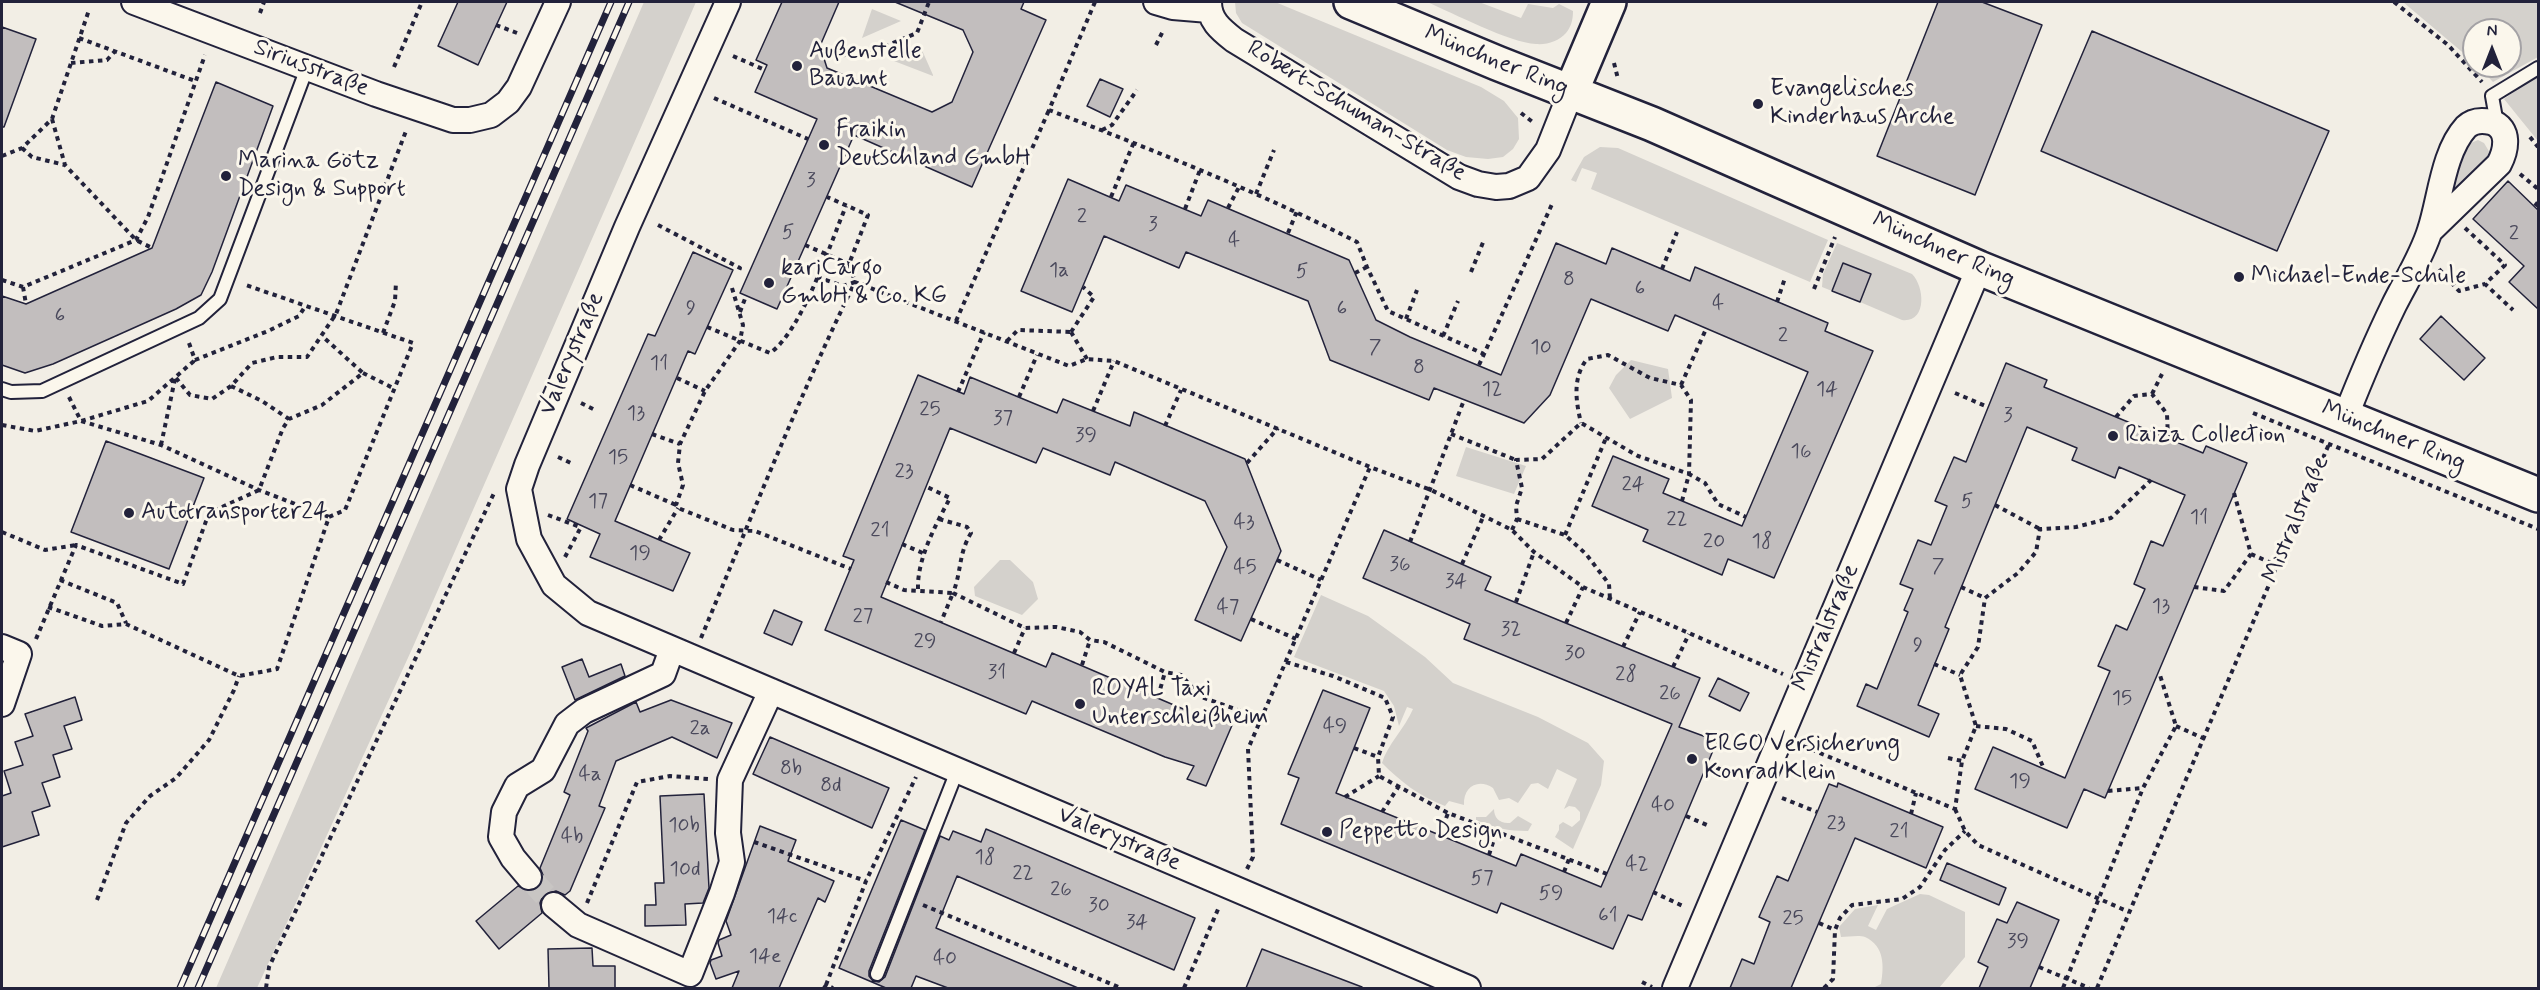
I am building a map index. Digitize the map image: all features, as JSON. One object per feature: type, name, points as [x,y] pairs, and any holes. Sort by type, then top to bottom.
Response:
[{"type":"main road","name":"Münchner Ring","points":[[1351,2],[1794,185],[1979,268],[2538,495]]},
{"type":"main road","points":[[1571,92],[1609,2]]},
{"type":"street","name":"Siriusstraße","points":[[134,2],[307,68],[453,120],[470,120],[491,115],[508,102],[519,87],[558,2]]},
{"type":"street","name":"Valerystraße","points":[[728,2],[627,227],[519,489],[530,539],[554,585],[588,613],[1468,988]]},
{"type":"street","name":"Robert-Schuman-Straße","points":[[1162,11],[1173,7],[1209,6],[1217,26],[1234,40],[1426,158],[1459,177],[1478,184],[1509,186],[1528,178],[1548,150],[1571,92]]},
{"type":"street","points":[[2345,418],[2383,328],[2426,241],[2439,187],[2458,139],[2468,125],[2481,120],[2497,124],[2505,135],[2506,151],[2499,164],[2449,214],[2426,241]]},
{"type":"street","name":"Mistralstraße","points":[[1676,988],[1979,268]]},
{"type":"street","points":[[2,647],[19,654],[2,704]]},
{"type":"street","points":[[529,877],[513,858],[501,837],[504,812],[517,786],[543,770],[567,724],[584,711],[663,674],[683,653]]},
{"type":"street","points":[[554,904],[578,925],[690,975],[732,862],[728,832],[730,780],[771,691]]},
{"type":"lane","points":[[2,389],[11,392],[42,391],[182,326],[209,310],[220,299],[307,68]]},
{"type":"lane","points":[[2497,124],[2492,96],[2538,68]]},
{"type":"lane","points":[[877,974],[957,771]]},
{"type":"path","points":[[260,14],[264,2]]},
{"type":"path","points":[[394,67],[422,2]]},
{"type":"path","points":[[824,56],[867,54],[917,33],[930,2]]},
{"type":"path","points":[[956,321],[1095,2]]},
{"type":"path","points":[[2394,2],[2448,45],[2492,96]]},
{"type":"path","points":[[2,156],[22,148],[52,119],[88,10]]},
{"type":"path","points":[[1156,45],[1162,11]]},
{"type":"path","points":[[79,38],[195,81]]},
{"type":"path","points":[[71,63],[107,60],[115,51]]},
{"type":"path","points":[[2,280],[23,287],[136,240],[148,217],[205,55]]},
{"type":"path","points":[[733,56],[765,70]]},
{"type":"path","points":[[1612,57],[1619,82]]},
{"type":"path","points":[[1101,130],[1112,125],[1137,90]]},
{"type":"path","points":[[714,98],[808,139]]},
{"type":"path","points":[[1048,110],[1134,142],[1297,211],[1357,242],[1388,311],[1484,354]]},
{"type":"path","points":[[52,119],[65,165],[136,240],[152,248]]},
{"type":"path","points":[[176,378],[190,395],[212,399],[231,386],[252,363],[277,357],[307,357],[336,314],[406,131]]},
{"type":"path","points":[[2528,134],[2538,147]]},
{"type":"path","points":[[1111,197],[1134,142]]},
{"type":"path","points":[[22,148],[32,157],[65,165]]},
{"type":"path","points":[[1256,194],[1274,150]]},
{"type":"path","points":[[1185,209],[1200,170]]},
{"type":"path","points":[[2515,170],[2538,189]]},
{"type":"path","points":[[1228,208],[1239,187]]},
{"type":"path","points":[[683,653],[744,530],[818,358],[855,282],[849,264],[868,215],[826,197]]},
{"type":"path","points":[[1479,365],[1553,202]]},
{"type":"path","points":[[2535,206],[2538,202]]},
{"type":"path","points":[[707,327],[770,353],[777,348],[800,314],[846,206]]},
{"type":"path","points":[[1288,233],[1297,211]]},
{"type":"path","points":[[2426,241],[2459,291],[2485,284],[2505,265],[2449,214]]},
{"type":"path","points":[[658,225],[740,268],[738,273]]},
{"type":"path","points":[[1662,269],[1677,232]]},
{"type":"path","points":[[1814,289],[1836,236]]},
{"type":"path","points":[[1471,272],[1484,240]]},
{"type":"path","points":[[805,245],[849,264]]},
{"type":"path","points":[[1355,273],[1367,267]]},
{"type":"path","points":[[816,277],[843,286],[855,282],[1069,366],[1087,359],[1114,361],[1431,490],[1512,530],[1534,552],[1583,587],[1804,683]]},
{"type":"path","points":[[62,381],[81,421],[160,445],[259,490],[329,517],[345,510],[413,343],[229,278]]},
{"type":"path","points":[[1777,302],[1785,278]]},
{"type":"path","points":[[383,333],[395,301],[396,282]]},
{"type":"path","points":[[2485,284],[2513,310]]},
{"type":"path","points":[[23,287],[26,304]]},
{"type":"path","points":[[1071,332],[1094,297],[1083,287]]},
{"type":"path","points":[[659,540],[677,507],[683,485],[678,463],[680,444],[705,391],[722,363],[740,341],[743,325],[732,288]]},
{"type":"path","points":[[1406,319],[1417,290]]},
{"type":"path","points":[[740,313],[746,296]]},
{"type":"path","points":[[1443,336],[1458,301]]},
{"type":"path","points":[[2,425],[35,430],[81,421],[148,401],[195,360],[289,321],[299,316],[306,305]]},
{"type":"path","points":[[182,326],[195,360]]},
{"type":"path","points":[[1681,385],[1706,328]]},
{"type":"path","points":[[1006,341],[1018,330],[1071,332]]},
{"type":"path","points":[[958,392],[984,332]]},
{"type":"path","points":[[1071,332],[1087,359]]},
{"type":"path","points":[[322,336],[363,373],[393,388]]},
{"type":"path","points":[[1019,397],[1037,355]]},
{"type":"path","points":[[1682,501],[1689,474],[1691,400],[1681,385],[1650,378],[1608,355],[1587,359],[1582,365],[1575,394],[1581,423],[1638,456],[1689,474],[1705,483],[1718,504],[1746,517]]},
{"type":"path","points":[[1093,411],[1114,361]]},
{"type":"path","points":[[2,532],[45,550],[76,545],[183,584],[209,513],[259,490],[283,428],[290,419],[322,405],[363,373]]},
{"type":"path","points":[[2152,394],[2162,374]]},
{"type":"path","points":[[160,445],[176,378]]},
{"type":"path","points":[[677,378],[705,391]]},
{"type":"path","points":[[231,386],[262,400],[290,419]]},
{"type":"path","points":[[1165,426],[1181,390]]},
{"type":"path","points":[[1955,393],[1988,407]]},
{"type":"path","points":[[2116,417],[2134,396],[2152,394]]},
{"type":"path","points":[[2152,394],[2167,414],[2168,438]]},
{"type":"path","points":[[1410,542],[1464,400]]},
{"type":"path","points":[[581,403],[595,410]]},
{"type":"path","name":"Mistralstraße","points":[[2097,988],[2205,739],[2328,445],[2345,418]]},
{"type":"path","points":[[1451,434],[1516,460],[1542,459],[1581,423]]},
{"type":"path","points":[[1247,463],[1278,428]]},
{"type":"path","points":[[652,434],[680,444]]},
{"type":"path","points":[[1565,535],[1606,438]]},
{"type":"path","points":[[558,457],[573,464]]},
{"type":"path","points":[[1512,530],[1517,519],[1516,506],[1522,488],[1516,460]]},
{"type":"path","points":[[266,988],[269,967],[500,479],[527,465]]},
{"type":"path","points":[[1184,988],[1224,896],[1237,890],[1253,857],[1248,749],[1370,467]]},
{"type":"path","points":[[1995,505],[2040,529],[2076,528],[2111,518],[2151,480]]},
{"type":"path","points":[[630,485],[734,530],[755,531],[851,569]]},
{"type":"path","points":[[918,589],[917,579],[925,554],[950,498],[926,486]]},
{"type":"path","points":[[2234,493],[2251,554]]},
{"type":"path","points":[[542,513],[581,527],[570,548]]},
{"type":"path","points":[[1462,564],[1484,515]]},
{"type":"path","points":[[48,607],[102,626],[126,624],[239,676],[277,669],[329,517]]},
{"type":"path","points":[[939,519],[967,527],[971,533],[962,549],[959,577],[941,622]]},
{"type":"path","points":[[1517,519],[1565,535],[1586,554],[1609,584],[1610,599]]},
{"type":"path","points":[[2040,529],[2036,552],[2018,573],[1985,598],[1978,646],[1960,675],[1976,726],[1962,761],[1955,809],[1965,831],[1978,845],[2129,912]]},
{"type":"path","points":[[902,544],[925,554]]},
{"type":"path","points":[[33,647],[76,545]]},
{"type":"path","points":[[1516,602],[1534,552]]},
{"type":"path","points":[[2251,554],[2278,566]]},
{"type":"path","points":[[2194,587],[2224,591],[2251,554]]},
{"type":"path","points":[[1277,560],[1321,579]]},
{"type":"path","points":[[60,580],[117,603],[126,624]]},
{"type":"path","points":[[886,582],[904,590],[918,589],[953,593],[1025,628],[1056,627],[1080,632],[1090,640],[1104,642],[1166,672],[1181,675],[1201,697],[1261,718]]},
{"type":"path","points":[[1566,623],[1583,587]]},
{"type":"path","points":[[1961,587],[1985,598]]},
{"type":"path","points":[[1623,646],[1640,612]]},
{"type":"path","points":[[1251,619],[1296,639]]},
{"type":"path","points":[[1014,653],[1025,628]]},
{"type":"path","points":[[1673,667],[1689,634]]},
{"type":"path","points":[[1082,665],[1090,640]]},
{"type":"path","points":[[1286,662],[1333,676],[1385,698],[1393,717],[1378,757],[1379,776]]},
{"type":"path","points":[[1934,664],[1960,675]]},
{"type":"path","points":[[1158,697],[1166,672]]},
{"type":"path","points":[[2063,988],[2143,788],[2176,726],[2158,672]]},
{"type":"path","points":[[97,900],[126,823],[150,796],[176,778],[209,740],[239,676]]},
{"type":"path","points":[[1976,726],[2006,729],[2032,741],[2044,769]]},
{"type":"path","points":[[2176,726],[2205,739]]},
{"type":"path","points":[[1782,737],[1955,809]]},
{"type":"path","points":[[1354,748],[1378,757]]},
{"type":"path","points":[[833,988],[825,987],[866,881],[925,757]]},
{"type":"path","points":[[1948,759],[1962,761]]},
{"type":"path","points":[[1708,764],[1729,773]]},
{"type":"path","points":[[578,925],[637,782],[670,776],[730,780]]},
{"type":"path","points":[[1379,776],[1448,813],[1607,874]]},
{"type":"path","points":[[1345,797],[1379,776]]},
{"type":"path","points":[[1382,812],[1399,786]]},
{"type":"path","points":[[2108,791],[2143,788]]},
{"type":"path","points":[[1911,814],[1916,793]]},
{"type":"path","points":[[1782,798],[1817,812]]},
{"type":"path","points":[[1440,836],[1448,813]]},
{"type":"path","points":[[1686,816],[1707,825]]},
{"type":"path","points":[[1824,988],[1833,979],[1835,930],[1840,918],[1852,905],[1902,899],[1920,887],[1945,850],[1965,831]]},
{"type":"path","points":[[728,832],[866,881]]},
{"type":"path","points":[[1489,855],[1496,833]]},
{"type":"path","points":[[1564,872],[1569,859]]},
{"type":"path","points":[[1653,892],[1706,916]]},
{"type":"path","points":[[908,899],[1121,988]]},
{"type":"path","points":[[1819,923],[1835,930]]},
{"type":"path","points":[[2039,967],[2089,988]]},
{"type":"path","points":[[1642,982],[1654,988]]},
{"type":"shaded area","points":[[644,2],[696,2],[412,649],[257,988],[216,988]]},
{"type":"shaded area","points":[[1235,2],[1275,2],[1481,87],[1504,101],[1518,118],[1519,139],[1513,149],[1503,157],[1488,159],[1466,157],[1447,150],[1242,23],[1236,13]]},
{"type":"shaded area","points":[[1427,2],[1479,2],[1521,18],[1528,4],[1553,8],[1559,4],[1573,11],[1573,17],[1566,33],[1560,38],[1548,43],[1536,44],[1512,39]]},
{"type":"shaded area","points":[[2403,2],[2538,2],[2538,57],[2522,66],[2522,18],[2462,18],[2462,52]]},
{"type":"shaded area","points":[[872,9],[901,21],[862,38]]},
{"type":"shaded area","points":[[921,48],[933,75],[933,76],[894,61]]},
{"type":"shaded area","points":[[2538,74],[2538,141],[2504,99]]},
{"type":"shaded area","points":[[2478,140],[2484,143],[2490,153],[2487,162],[2455,196],[2449,193],[2466,145]]},
{"type":"shaded area","points":[[1600,147],[1618,148],[1828,240],[1810,282],[1591,189],[1597,173],[1582,168],[1576,182],[1571,180],[1584,157]]},
{"type":"shaded area","points":[[1837,243],[1912,274],[1921,295],[1920,310],[1916,316],[1902,320],[1860,302],[1871,274],[1844,263],[1832,291],[1822,287],[1823,274]]},
{"type":"shaded area","points":[[1631,360],[1668,369],[1672,398],[1630,419],[1609,388],[1616,375]]},
{"type":"shaded area","points":[[1466,447],[1526,466],[1514,494],[1456,476]]},
{"type":"shaded area","points":[[1000,560],[1010,560],[1033,582],[1038,599],[1022,615],[975,596],[974,587]]},
{"type":"shaded area","points":[[1321,595],[1368,616],[1425,657],[1453,683],[1538,717],[1588,743],[1604,761],[1601,785],[1573,849],[1555,837],[1559,825],[1563,822],[1572,827],[1580,820],[1580,812],[1575,807],[1569,806],[1564,809],[1577,779],[1557,769],[1548,789],[1538,783],[1531,784],[1518,803],[1509,798],[1499,800],[1493,788],[1477,784],[1466,793],[1464,805],[1449,801],[1445,806],[1411,788],[1382,763],[1413,709],[1407,707],[1399,726],[1394,706],[1384,691],[1294,657]]},
{"type":"shaded area","points":[[1494,809],[1496,818],[1503,822],[1510,823],[1518,816],[1532,824],[1528,831],[1514,830],[1495,827],[1476,820],[1476,817],[1486,817]]},
{"type":"shaded area","points":[[1920,894],[1929,895],[1965,912],[1965,957],[1939,988],[1873,988],[1881,984],[1883,964],[1880,951],[1872,941],[1865,937],[1841,937],[1839,927],[1855,909],[1878,905],[1868,926],[1876,930],[1887,909]]},
{"type":"building","points":[[458,2],[507,2],[478,65],[438,46]]},
{"type":"building","points":[[782,2],[839,2],[820,46],[827,68],[932,112],[952,102],[973,52],[963,30],[895,2],[1024,2],[1021,9],[1046,20],[972,187],[854,135],[777,309],[740,293],[817,119],[755,92],[767,65],[756,60]]},
{"type":"building","points":[[1938,2],[1982,2],[2042,25],[1975,195],[1877,156]]},
{"type":"building","points":[[2,27],[36,39],[4,127],[2,127]]},
{"type":"building","points":[[2092,31],[2329,131],[2277,251],[2041,151]]},
{"type":"building","points":[[1100,79],[1123,89],[1110,117],[1087,106]]},
{"type":"building","points":[[216,82],[273,106],[212,272],[201,295],[176,309],[53,364],[25,373],[2,365],[2,296],[26,304],[152,248]]},
{"type":"building","points":[[1068,179],[1119,201],[1126,185],[1201,216],[1208,200],[1349,260],[1376,320],[1410,337],[1501,375],[1556,243],[1606,264],[1612,248],[1690,281],[1695,267],[1828,323],[1825,331],[1873,351],[1774,578],[1728,559],[1722,575],[1643,541],[1648,530],[1592,506],[1613,456],[1669,479],[1663,493],[1742,526],[1808,372],[1675,315],[1668,331],[1591,299],[1550,395],[1524,423],[1434,388],[1429,400],[1330,360],[1308,301],[1186,252],[1179,268],[1104,236],[1072,312],[1021,291]]},
{"type":"building","points":[[2508,181],[2538,210],[2538,309],[2509,282],[2524,266],[2473,219]]},
{"type":"building","points":[[693,252],[733,270],[695,354],[688,351],[615,521],[690,553],[673,591],[590,557],[600,534],[567,519],[648,334],[655,336]]},
{"type":"building","points":[[1843,263],[1871,274],[1860,302],[1832,291]]},
{"type":"building","points":[[2441,316],[2485,358],[2464,380],[2420,339]]},
{"type":"building","points":[[2006,363],[2047,380],[2044,387],[2116,417],[2203,453],[2206,446],[2247,463],[2105,798],[2084,789],[2067,828],[1975,789],[1993,747],[2065,778],[2110,671],[2098,666],[2116,625],[2127,630],[2145,589],[2134,584],[2151,541],[2163,546],[2185,495],[2119,467],[2115,478],[2072,460],[2077,448],[2027,427],[1945,627],[1949,629],[1918,705],[1939,714],[1929,737],[1857,706],[1866,684],[1877,689],[1908,612],[1904,610],[1913,589],[1900,584],[1918,540],[1931,545],[1947,506],[1935,501],[1954,457],[1966,462]]},
{"type":"building","points":[[918,375],[964,394],[970,377],[1057,413],[1063,399],[1130,426],[1134,412],[1245,459],[1281,551],[1241,641],[1195,620],[1227,547],[1205,501],[1115,462],[1110,475],[1043,448],[1036,463],[950,428],[881,597],[1046,667],[1052,653],[1216,723],[1219,716],[1233,723],[1206,786],[1187,779],[1194,766],[1165,757],[1032,701],[1026,714],[825,630],[854,560],[843,556]]},
{"type":"building","points":[[106,441],[204,478],[169,569],[71,532]]},
{"type":"building","points":[[1384,530],[1491,577],[1485,590],[1700,678],[1679,727],[1717,741],[1642,920],[1628,915],[1613,949],[1501,903],[1497,913],[1281,824],[1299,778],[1288,774],[1323,690],[1370,708],[1336,793],[1516,866],[1521,854],[1601,887],[1672,724],[1464,639],[1470,624],[1363,578]]},
{"type":"building","points":[[774,610],[802,622],[792,645],[764,633]]},
{"type":"building","points":[[582,659],[589,677],[621,664],[625,676],[575,700],[562,667]]},
{"type":"building","points":[[1718,678],[1749,693],[1740,711],[1709,696]]},
{"type":"building","points":[[75,697],[82,720],[64,726],[72,749],[53,755],[60,777],[42,783],[50,806],[32,812],[39,835],[2,847],[2,796],[11,793],[4,771],[23,765],[15,742],[33,736],[25,714]]},
{"type":"building","points":[[671,700],[732,723],[717,758],[672,737],[616,761],[599,806],[605,808],[570,891],[565,895],[556,891],[543,895],[540,903],[542,913],[499,949],[476,921],[518,886],[531,891],[538,888],[542,882],[543,875],[540,868],[570,795],[564,792],[588,731],[586,728],[636,702],[640,712]]},
{"type":"building","points":[[770,737],[889,788],[872,828],[753,774]]},
{"type":"building","points":[[1838,783],[1943,827],[1926,868],[1855,838],[1791,988],[1730,988],[1742,959],[1754,964],[1770,922],[1759,917],[1777,876],[1788,881],[1829,784],[1837,787]]},
{"type":"building","points":[[704,794],[709,888],[703,903],[685,904],[686,925],[645,926],[645,905],[656,905],[655,883],[664,883],[660,796]]},
{"type":"building","points":[[901,820],[925,830],[869,971],[869,976],[873,981],[879,982],[885,977],[940,836],[949,840],[953,831],[981,842],[986,829],[1195,918],[1174,970],[957,876],[936,928],[1078,988],[948,988],[916,976],[911,988],[886,988],[839,968]]},
{"type":"building","points":[[760,826],[796,840],[788,861],[834,881],[825,902],[818,898],[779,988],[732,988],[739,971],[716,979],[710,963],[711,960],[722,956],[719,940],[731,935],[726,921]]},
{"type":"building","points":[[1947,863],[2006,888],[1999,905],[1940,880]]},
{"type":"building","points":[[2017,902],[2059,920],[2030,988],[1979,988],[1988,967],[1978,962],[1997,919],[2007,923]]},
{"type":"building","points":[[592,948],[593,966],[615,966],[615,988],[549,988],[548,949]]},
{"type":"building","points":[[1262,949],[1362,987],[1362,988],[1246,988]]},
{"type":"tunnel","points":[[529,877],[554,905]]},
{"type":"railway","points":[[180,988],[611,2]]},
{"type":"railway","points":[[198,988],[629,2]]},
{"type":"place","name":"Außenstelle Bauamt","points":[[797,66]]},
{"type":"place","name":"Evangelisches Kinderhaus Arche","points":[[1758,104]]},
{"type":"place","name":"Fraikin Deutschland GmbH","points":[[824,145]]},
{"type":"place","name":"Marina Götz Design & Support","points":[[226,176]]},
{"type":"place","name":"Michael-Ende-Schule","points":[[2239,277]]},
{"type":"place","name":"kariCargo GmbH & Co. KG","points":[[769,283]]},
{"type":"place","name":"Raiza Collection","points":[[2113,436]]},
{"type":"place","name":"Autotransporter24","points":[[129,513]]},
{"type":"place","name":"ROYAL Taxi Unterschleißheim","points":[[1080,704]]},
{"type":"place","name":"ERGO Versicherung Konrad Klein","points":[[1692,759]]},
{"type":"place","name":"Peppetto Design","points":[[1327,832]]}]
